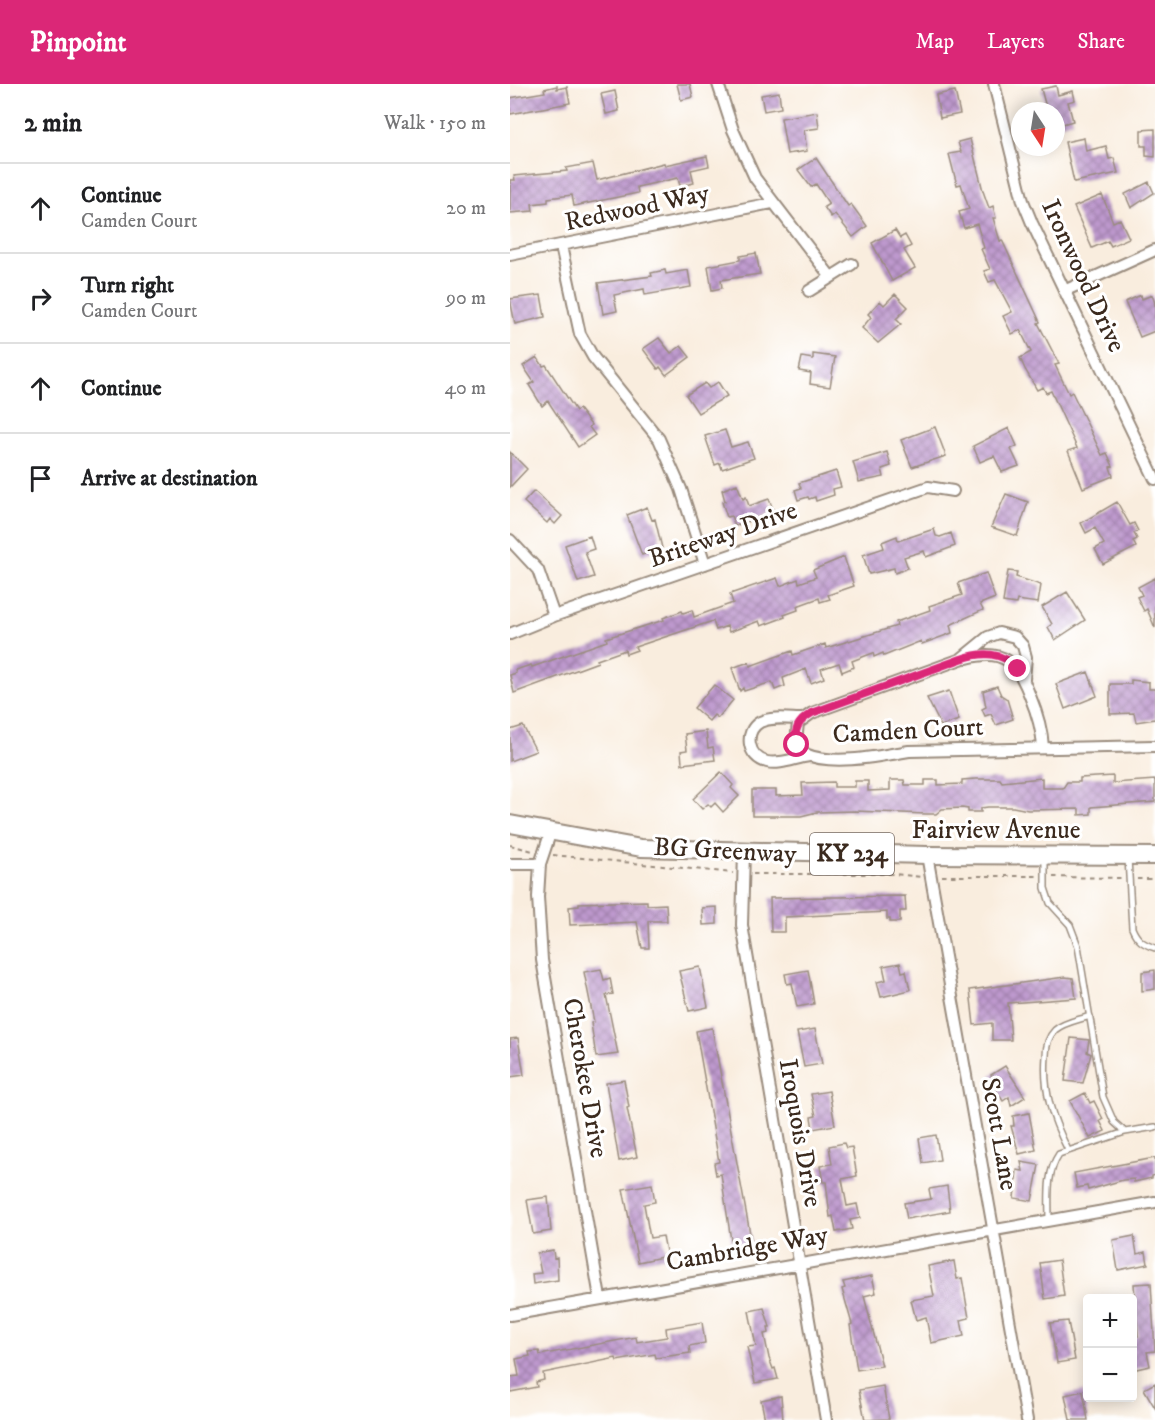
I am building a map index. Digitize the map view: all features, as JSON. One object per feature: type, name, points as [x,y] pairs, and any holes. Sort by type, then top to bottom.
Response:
[{"type":"main road","name":"KY 234","points":[[510,824],[551,831]]},
{"type":"main road","name":"Fairview Avenue","points":[[551,831],[641,848],[927,855],[1155,856]]},
{"type":"street","points":[[718,84],[749,167],[772,203],[830,276]]},
{"type":"street","name":"Ironwood Drive","points":[[994,84],[1023,201],[1155,479]]},
{"type":"street","name":"Redwood Way","points":[[510,255],[772,203]]},
{"type":"street","points":[[561,246],[580,334],[593,357],[659,439],[681,489],[705,564]]},
{"type":"street","points":[[1064,291],[1155,250]]},
{"type":"street","points":[[808,291],[852,264]]},
{"type":"street","name":"Briteway Drive","points":[[510,634],[554,616],[928,487],[953,491]]},
{"type":"street","points":[[510,540],[538,570],[554,616]]},
{"type":"street","name":"Camden Court","points":[[1024,679],[1025,649],[1018,639],[1008,634],[988,637],[961,659],[812,713],[796,727],[795,738],[802,752],[819,758],[873,758],[909,752],[1042,747],[1155,746]]},
{"type":"street","points":[[961,659],[984,654],[1000,656],[1014,665],[1024,679],[1042,729],[1042,747]]},
{"type":"street","points":[[803,719],[759,723],[751,732],[750,745],[756,756],[768,762],[808,756]]},
{"type":"street","name":"Cherokee Drive","points":[[551,831],[542,859],[538,897],[542,960],[600,1298]]},
{"type":"street","name":"Iroquois Drive","points":[[744,852],[742,925],[826,1420]]},
{"type":"street","name":"Scott Lane","points":[[927,855],[1027,1420]]},
{"type":"street","points":[[510,864],[542,859]]},
{"type":"street","name":"Cambridge Way","points":[[510,1315],[1155,1202]]},
{"type":"lane","points":[[1045,856],[1045,888],[1050,903],[1070,925],[1078,946],[1103,1097],[1114,1122],[1125,1132]]},
{"type":"lane","points":[[1128,856],[1135,936],[1143,944],[1155,948]]},
{"type":"lane","points":[[1068,1150],[1054,1123],[1047,1100],[1044,1074],[1047,1043],[1054,1031],[1090,1016]]},
{"type":"lane","points":[[1049,1221],[1049,1186],[1054,1161],[1059,1154],[1125,1132],[1155,1127]]},
{"type":"path","name":"BG Greenway","points":[[510,845],[542,859],[568,859],[743,874],[1155,879]]},
{"type":"building","points":[[677,84],[690,84],[693,97],[681,100]]},
{"type":"building","points":[[557,86],[557,89],[567,87],[570,103],[510,114],[510,98],[545,92],[544,89]]},
{"type":"building","points":[[1056,86],[1058,95],[1073,91],[1075,100],[1068,102],[1073,121],[1065,123],[1065,102],[1045,102],[1041,89]]},
{"type":"building","points":[[615,91],[619,111],[606,114],[601,94]]},
{"type":"building","points":[[955,91],[960,114],[940,118],[936,95]]},
{"type":"building","points":[[779,92],[781,108],[764,111],[761,95]]},
{"type":"building","points":[[817,112],[819,128],[804,130],[807,151],[787,154],[781,118]]},
{"type":"building","points":[[1155,129],[1155,157],[1146,156],[1146,146],[1141,146],[1141,130]]},
{"type":"building","points":[[1084,138],[1086,151],[1106,146],[1109,159],[1114,158],[1118,173],[1074,182],[1065,142]]},
{"type":"building","points":[[970,139],[983,191],[989,208],[993,206],[996,218],[993,218],[1000,241],[1002,240],[1040,322],[1038,323],[1059,364],[1055,365],[1069,394],[1072,392],[1102,455],[1107,453],[1113,466],[1110,467],[1113,476],[1083,488],[1068,451],[1077,448],[1051,391],[1046,393],[1043,387],[1037,390],[1025,369],[1020,358],[1031,352],[1020,330],[1012,334],[1003,316],[1012,312],[995,280],[989,282],[984,271],[990,269],[981,249],[984,248],[977,224],[964,228],[959,212],[969,209],[961,184],[957,185],[949,154],[961,152],[958,142]]},
{"type":"building","points":[[707,156],[709,166],[691,170],[694,183],[680,186],[678,178],[637,187],[638,193],[574,206],[572,195],[548,198],[548,202],[532,204],[533,211],[510,213],[510,180],[515,180],[514,176],[567,171],[566,168],[593,163],[597,180],[664,163],[665,165]]},
{"type":"building","points":[[816,158],[848,206],[851,204],[867,226],[853,237],[835,214],[831,217],[824,207],[829,204],[816,184],[811,187],[798,170]]},
{"type":"building","points":[[1149,182],[1154,193],[1131,208],[1125,194]]},
{"type":"building","points":[[1102,195],[1113,222],[1120,219],[1129,238],[1111,246],[1108,241],[1092,248],[1074,207]]},
{"type":"building","points":[[895,230],[900,238],[905,235],[911,246],[904,250],[915,268],[892,281],[872,243]]},
{"type":"building","points":[[756,253],[760,274],[721,280],[722,288],[712,290],[708,266],[740,260],[740,256]]},
{"type":"building","points":[[665,270],[666,274],[688,270],[691,287],[645,295],[644,289],[614,295],[617,311],[603,314],[598,283],[652,276],[651,273]]},
{"type":"building","points":[[895,294],[908,307],[896,319],[901,324],[878,343],[862,328],[871,317],[868,314],[880,301],[884,305]]},
{"type":"building","points":[[541,295],[545,317],[515,324],[510,299]]},
{"type":"building","points":[[1141,295],[1142,299],[1152,295],[1155,303],[1155,331],[1140,337],[1125,302]]},
{"type":"building","points":[[659,338],[671,353],[681,346],[690,357],[666,375],[660,367],[658,369],[643,349]]},
{"type":"building","points":[[813,354],[835,357],[830,387],[810,384],[811,373],[799,371],[802,357],[813,359]]},
{"type":"building","points":[[537,357],[543,366],[546,365],[576,411],[579,409],[591,425],[589,427],[595,435],[578,447],[548,401],[542,406],[529,385],[534,382],[523,366]]},
{"type":"building","points":[[718,382],[727,396],[698,413],[686,395],[705,383],[709,388]]},
{"type":"building","points":[[935,427],[946,456],[912,467],[901,440]]},
{"type":"building","points":[[1009,428],[1017,446],[1011,449],[1019,466],[1002,472],[994,456],[980,462],[973,446]]},
{"type":"building","points":[[725,430],[731,447],[748,442],[754,458],[722,469],[720,463],[715,465],[705,436]]},
{"type":"building","points":[[510,452],[527,469],[510,487]]},
{"type":"building","points":[[887,452],[891,466],[882,469],[884,477],[859,482],[853,462]]},
{"type":"building","points":[[836,471],[841,487],[833,489],[834,495],[816,501],[815,497],[798,500],[795,490],[801,488],[799,483]]},
{"type":"building","points":[[737,484],[743,499],[746,497],[749,506],[769,499],[774,512],[735,526],[731,516],[727,517],[722,502],[725,501],[722,490]]},
{"type":"building","points":[[534,491],[562,516],[555,524],[550,519],[547,523],[524,502]]},
{"type":"building","points":[[1006,494],[1028,502],[1017,536],[991,527]]},
{"type":"building","points":[[1117,502],[1130,525],[1134,523],[1138,531],[1134,533],[1137,539],[1133,541],[1136,547],[1103,564],[1095,549],[1104,544],[1095,528],[1086,533],[1081,523]]},
{"type":"building","points":[[647,507],[652,520],[655,519],[662,548],[642,555],[627,515]]},
{"type":"building","points":[[934,529],[936,536],[940,537],[951,533],[955,546],[926,557],[924,551],[904,557],[908,568],[895,573],[894,568],[869,574],[863,555],[884,548],[882,542],[897,536],[898,541]]},
{"type":"building","points":[[590,536],[594,549],[585,552],[594,577],[578,582],[565,545]]},
{"type":"building","points":[[844,557],[854,586],[828,595],[830,599],[820,602],[819,598],[797,606],[798,610],[761,626],[759,621],[729,632],[727,626],[716,630],[713,621],[635,647],[637,650],[626,654],[625,650],[597,660],[598,662],[514,693],[510,675],[516,673],[515,670],[531,665],[532,667],[607,641],[606,638],[664,620],[663,618],[682,611],[683,613],[692,610],[694,617],[733,603],[730,594],[777,578],[780,586],[798,579],[799,583],[816,577],[813,570]]},
{"type":"building","points":[[1008,571],[1017,572],[1016,577],[1041,585],[1038,603],[1017,600],[1016,604],[1003,602]]},
{"type":"building","points":[[986,573],[995,598],[980,604],[983,610],[950,625],[952,633],[922,644],[921,641],[884,656],[883,653],[874,657],[873,653],[852,661],[854,667],[842,672],[839,663],[821,669],[824,678],[811,683],[806,669],[783,678],[785,686],[775,690],[772,682],[744,691],[743,688],[740,691],[732,668],[749,662],[750,666],[792,651],[793,655],[825,644],[826,648],[897,626],[896,622],[930,610],[929,606],[962,595],[958,583]]},
{"type":"building","points":[[1155,578],[1155,628],[1147,609],[1144,611],[1137,597],[1142,595],[1138,587]]},
{"type":"building","points":[[1067,592],[1085,620],[1055,640],[1048,627],[1052,624],[1042,607]]},
{"type":"building","points":[[1088,672],[1097,696],[1065,709],[1056,684]]},
{"type":"building","points":[[1131,680],[1149,682],[1149,689],[1155,689],[1155,719],[1136,722],[1134,713],[1110,714],[1110,684],[1131,684]]},
{"type":"building","points":[[714,685],[733,700],[718,718],[714,715],[709,721],[694,708]]},
{"type":"building","points":[[997,686],[1001,695],[1007,699],[1013,719],[996,725],[991,714],[985,716],[982,709],[986,707],[983,691]]},
{"type":"building","points":[[949,691],[959,720],[941,726],[927,698]]},
{"type":"building","points":[[523,726],[536,751],[510,761],[510,730]]},
{"type":"building","points":[[706,731],[708,748],[713,747],[715,760],[682,764],[681,751],[687,750],[685,734]]},
{"type":"building","points":[[721,772],[739,796],[723,812],[715,803],[711,807],[708,804],[702,809],[693,799]]},
{"type":"building","points":[[1113,776],[1113,783],[1155,780],[1155,802],[1091,807],[1091,814],[1079,815],[1079,809],[1028,810],[1013,807],[988,807],[981,808],[981,812],[968,812],[968,809],[962,808],[942,809],[936,814],[855,811],[817,812],[801,816],[752,816],[752,790],[776,790],[776,796],[803,795],[802,783],[834,782],[834,787],[855,787],[855,781],[868,781],[868,791],[890,790],[890,780],[904,780],[905,785],[925,785],[925,780],[938,780],[938,785],[962,784],[962,780],[976,779],[1000,779],[1002,782],[1042,778],[1042,788],[1063,788],[1067,782],[1080,782],[1080,778]]},
{"type":"building","points":[[905,896],[906,911],[900,911],[900,922],[890,922],[890,919],[887,919],[887,912],[785,917],[785,932],[771,932],[770,898]]},
{"type":"building","points":[[647,901],[647,905],[666,904],[667,921],[648,921],[649,948],[642,948],[637,922],[570,925],[569,907],[579,906],[579,903]]},
{"type":"building","points":[[717,907],[717,924],[703,925],[702,908]]},
{"type":"building","points":[[900,963],[902,972],[906,971],[910,990],[881,997],[877,982],[886,980],[883,966]]},
{"type":"building","points":[[700,967],[708,1007],[689,1011],[679,971]]},
{"type":"building","points":[[601,969],[604,980],[610,978],[613,994],[606,995],[618,1054],[596,1057],[591,1023],[594,1022],[584,972]]},
{"type":"building","points":[[808,970],[814,1004],[797,1007],[792,983],[787,984],[785,974]]},
{"type":"building","points":[[1155,970],[1155,989],[1142,991],[1142,972]]},
{"type":"building","points":[[1065,977],[1073,978],[1076,998],[1008,1003],[1011,1040],[992,1040],[992,1023],[974,1025],[970,990]]},
{"type":"building","points":[[712,1028],[752,1244],[732,1247],[721,1174],[716,1175],[714,1163],[719,1162],[696,1031]]},
{"type":"building","points":[[815,1029],[822,1064],[804,1067],[797,1032]]},
{"type":"building","points":[[518,1038],[524,1075],[510,1077],[510,1039]]},
{"type":"building","points":[[1071,1038],[1089,1040],[1087,1052],[1091,1054],[1083,1083],[1065,1081]]},
{"type":"building","points":[[1005,1066],[1025,1097],[1011,1106],[1009,1097],[1003,1101],[993,1085],[997,1083],[991,1075]]},
{"type":"building","points":[[624,1080],[637,1157],[619,1161],[606,1083]]},
{"type":"building","points":[[829,1091],[835,1125],[813,1129],[811,1117],[816,1116],[811,1094]]},
{"type":"building","points":[[1085,1093],[1090,1103],[1094,1101],[1103,1119],[1100,1121],[1105,1131],[1090,1138],[1070,1101]]},
{"type":"building","points":[[1029,1113],[1036,1150],[1019,1154],[1011,1126],[1014,1126],[1013,1116]]},
{"type":"building","points":[[936,1135],[940,1160],[923,1163],[919,1138]]},
{"type":"building","points":[[844,1143],[846,1148],[852,1147],[857,1176],[842,1179],[847,1206],[857,1204],[860,1218],[850,1220],[852,1229],[836,1232],[833,1216],[830,1217],[826,1182],[823,1182],[820,1166],[832,1164],[829,1146]]},
{"type":"building","points":[[1155,1158],[1155,1175],[1152,1178],[1134,1182],[1134,1179],[1123,1180],[1088,1190],[1087,1186],[1077,1188],[1074,1173]]},
{"type":"building","points":[[1021,1162],[1039,1165],[1032,1201],[1014,1198],[1017,1170],[1023,1171]]},
{"type":"building","points":[[652,1184],[655,1202],[644,1204],[650,1238],[663,1236],[667,1256],[638,1262],[623,1189]]},
{"type":"building","points":[[947,1186],[950,1211],[907,1219],[904,1203],[931,1199],[929,1189]]},
{"type":"building","points":[[548,1197],[551,1231],[533,1234],[527,1200]]},
{"type":"building","points":[[1134,1236],[1137,1254],[1146,1252],[1148,1264],[1118,1270],[1113,1240]]},
{"type":"building","points":[[553,1250],[554,1258],[557,1257],[558,1280],[533,1284],[532,1274],[541,1273],[537,1253]]},
{"type":"building","points":[[1059,1260],[1064,1296],[1045,1299],[1040,1263]]},
{"type":"building","points":[[954,1261],[957,1279],[962,1278],[969,1318],[961,1320],[964,1336],[931,1343],[926,1317],[916,1320],[911,1300],[934,1296],[928,1266]]},
{"type":"building","points":[[872,1276],[876,1293],[864,1296],[882,1366],[857,1370],[850,1325],[852,1324],[842,1289],[845,1288],[843,1282]]},
{"type":"building","points":[[1151,1283],[1155,1351],[1147,1352],[1150,1366],[1137,1369],[1137,1294],[1135,1294],[1134,1284]]},
{"type":"building","points":[[764,1308],[770,1327],[768,1327],[769,1333],[764,1334],[769,1358],[778,1379],[755,1383],[747,1347],[756,1346],[749,1311]]},
{"type":"building","points":[[1068,1321],[1075,1360],[1057,1363],[1050,1323]]},
{"type":"building","points":[[702,1322],[705,1343],[689,1346],[690,1353],[656,1358],[655,1354],[617,1361],[616,1358],[543,1373],[544,1380],[536,1382],[537,1387],[510,1392],[510,1377],[519,1376],[516,1359],[530,1356],[529,1352],[539,1351],[540,1355],[636,1337],[637,1342],[667,1337],[666,1328]]},
{"type":"building","points":[[1155,1383],[1155,1408],[1144,1389]]},
{"type":"building","points":[[883,1386],[889,1419],[865,1420],[859,1390]]},
{"type":"building","points":[[1083,1391],[1083,1402],[1085,1402],[1088,1420],[1070,1420],[1065,1395]]},
{"type":"building","points":[[781,1396],[783,1420],[765,1420],[761,1400]]},
{"type":"route","points":[[797,745],[796,727],[800,721],[812,713],[961,659],[984,654],[995,655],[1010,661],[1018,669]]}]
